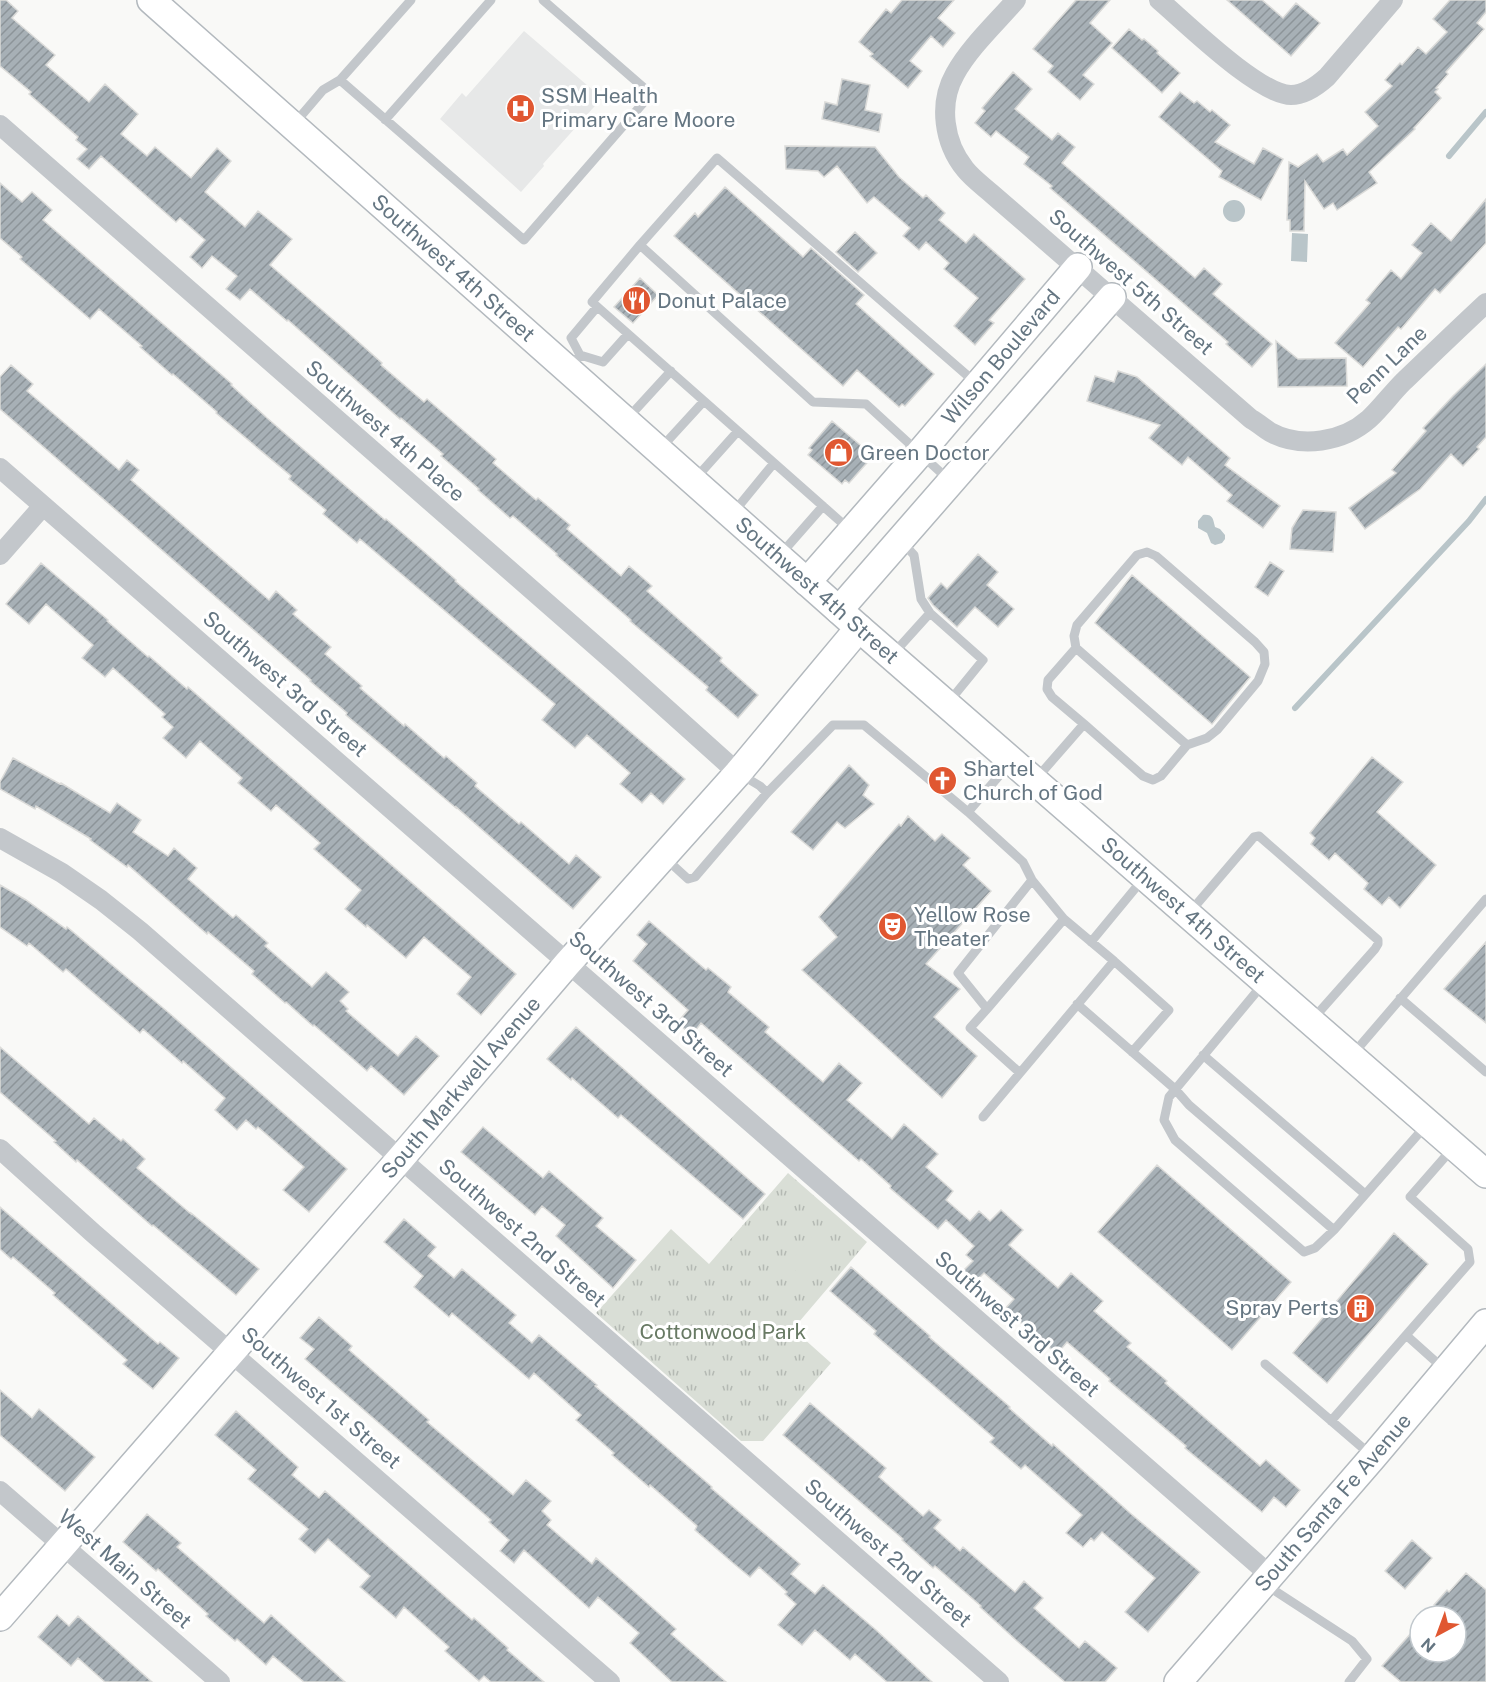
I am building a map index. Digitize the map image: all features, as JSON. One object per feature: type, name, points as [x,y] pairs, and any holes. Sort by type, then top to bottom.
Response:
[{"type":"main road","name":"Southwest 4th Street","points":[[151,0],[292,125],[574,362],[626,421],[778,557],[1486,1174]]},
{"type":"main road","name":"Wilson Boulevard","points":[[807,582],[1078,267]]},
{"type":"main road","name":"Wilson Boulevard","points":[[839,610],[1112,297]]},
{"type":"main road","name":"South Markwell Avenue","points":[[0,1617],[401,1158],[567,964],[738,773],[859,628]]},
{"type":"main road","name":"South Santa Fe Avenue","points":[[1178,1682],[1268,1580],[1486,1323]]},
{"type":"street","name":"Southwest 5th Street","points":[[1016,0],[965,59],[954,76],[947,95],[945,114],[948,139],[965,169],[1251,419],[1271,433],[1285,438],[1311,441]]},
{"type":"street","points":[[1159,0],[1247,75],[1276,92],[1289,95],[1300,94],[1312,89],[1328,77],[1393,0]]},
{"type":"street","name":"Southwest 4th Place","points":[[0,125],[738,773]]},
{"type":"street","name":"Penn Lane","points":[[1311,441],[1325,440],[1343,434],[1367,420],[1401,384],[1486,303]]},
{"type":"street","name":"Southwest 3rd Street","points":[[0,468],[151,598],[1268,1580]]},
{"type":"street","points":[[0,555],[44,506]]},
{"type":"street","name":"Southwest 2nd Street","points":[[0,838],[62,873],[117,912],[999,1682]]},
{"type":"street","name":"Southwest 1st Street","points":[[0,1149],[93,1233],[610,1682]]},
{"type":"street","name":"West Main Street","points":[[0,1491],[220,1682]]},
{"type":"lane","points":[[292,125],[323,90],[340,80],[411,0]]},
{"type":"lane","points":[[385,120],[491,0]]},
{"type":"lane","points":[[340,80],[524,240],[651,94],[543,0]]},
{"type":"lane","points":[[852,531],[592,302],[640,245],[717,158],[978,385]]},
{"type":"lane","points":[[640,245],[813,402],[866,404],[950,482]]},
{"type":"lane","points":[[597,307],[571,338],[574,362],[603,362],[628,334]]},
{"type":"lane","points":[[626,421],[670,371]]},
{"type":"lane","points":[[659,451],[704,401]]},
{"type":"lane","points":[[693,481],[738,431]]},
{"type":"lane","points":[[732,515],[774,463]]},
{"type":"lane","points":[[778,557],[823,506]]},
{"type":"lane","points":[[900,539],[914,555],[921,599],[930,613],[983,660],[946,705]]},
{"type":"lane","points":[[1076,648],[1048,680],[1047,689],[1052,698],[1143,776],[1153,780],[1161,776],[1187,745],[1207,738],[1217,730],[1258,681],[1264,664],[1264,652],[1255,642],[1184,579],[1156,556],[1147,552],[1137,555],[1077,625],[1074,636],[1076,648],[1187,745]]},
{"type":"lane","points":[[891,656],[930,613]]},
{"type":"lane","points":[[663,857],[688,879],[695,877],[767,793],[833,725],[864,724],[1023,862],[1032,880],[1064,919],[1169,1010],[1132,1052]]},
{"type":"lane","points":[[1034,781],[1084,724]]},
{"type":"lane","points":[[968,812],[1012,761]]},
{"type":"lane","points":[[738,773],[767,793]]},
{"type":"lane","points":[[1188,915],[1254,837],[1259,836],[1378,940],[1375,949],[1310,1022]]},
{"type":"lane","points":[[1091,942],[1144,877]]},
{"type":"lane","points":[[987,1009],[958,973],[1032,880]]},
{"type":"lane","points":[[1350,1057],[1486,899]]},
{"type":"lane","points":[[1020,1073],[970,1028],[1064,919]]},
{"type":"lane","points":[[983,1117],[1114,961]]},
{"type":"lane","points":[[1264,982],[1169,1097],[1164,1120],[1175,1140],[1304,1252],[1315,1248],[1334,1230],[1421,1131],[1431,1127]]},
{"type":"lane","points":[[1400,998],[1486,1072]]},
{"type":"lane","points":[[1077,1004],[1175,1089],[1189,1105],[1334,1230]]},
{"type":"lane","points":[[1203,1055],[1365,1194]]},
{"type":"lane","points":[[1331,1421],[1470,1262],[1468,1249],[1410,1197],[1454,1147]]},
{"type":"lane","points":[[1406,1335],[1446,1370]]},
{"type":"lane","points":[[1265,1364],[1373,1457]]},
{"type":"lane","points":[[1268,1580],[1352,1641],[1367,1659],[1349,1682]]},
{"type":"shaded area","name":"SSM Health Primary Care Moore","points":[[524,31],[602,98],[521,192],[440,119],[462,93],[466,97]]},
{"type":"shaded area","points":[[1234,200],[1244,207],[1245,211],[1238,221],[1234,222],[1224,215],[1223,211],[1230,201]]},
{"type":"shaded area","points":[[1292,233],[1308,234],[1307,262],[1291,261]]},
{"type":"shaded area","points":[[1203,515],[1211,516],[1215,527],[1225,535],[1222,543],[1215,545],[1211,543],[1207,533],[1198,528],[1198,521]]},
{"type":"green space","name":"Cottonwood Park","points":[[788,1173],[867,1242],[793,1329],[831,1363],[763,1441],[741,1441],[596,1313],[671,1229],[709,1264]]},
{"type":"green space","points":[[812,1237],[831,1255],[807,1281],[788,1264]]},
{"type":"building","points":[[0,0],[6,0],[18,11],[12,18],[55,55],[46,65],[89,102],[105,84],[138,114],[121,134],[147,156],[155,147],[191,178],[217,148],[231,161],[205,192],[245,227],[258,211],[292,239],[270,265],[424,402],[427,399],[496,459],[493,463],[536,500],[538,498],[570,525],[567,529],[621,576],[629,566],[652,586],[647,591],[722,658],[720,661],[758,695],[738,718],[706,690],[708,687],[630,621],[513,516],[510,518],[441,456],[443,454],[288,320],[250,289],[240,300],[226,289],[237,276],[212,256],[202,268],[190,257],[205,240],[180,218],[176,222],[101,156],[89,169],[77,159],[87,149],[76,140],[78,137],[0,66]]},
{"type":"building","points":[[902,0],[954,0],[938,18],[955,33],[943,47],[931,36],[910,61],[922,71],[908,88],[870,56],[873,54],[859,42],[886,9],[891,13]]},
{"type":"building","points":[[1076,0],[1110,0],[1090,23],[1112,43],[1083,75],[1094,84],[1080,100],[1048,72],[1053,66],[1033,49]]},
{"type":"building","points":[[1227,0],[1262,0],[1283,18],[1296,3],[1320,23],[1291,56]]},
{"type":"building","points":[[1450,0],[1486,0],[1486,12],[1477,23],[1484,29],[1446,72],[1448,74],[1436,88],[1438,89],[1435,92],[1441,98],[1415,129],[1369,172],[1377,183],[1337,210],[1333,203],[1324,209],[1305,181],[1304,231],[1290,231],[1290,220],[1287,220],[1289,162],[1298,167],[1317,154],[1323,162],[1343,149],[1347,155],[1378,126],[1365,112],[1392,86],[1385,80],[1400,63],[1402,65],[1418,47],[1426,54],[1447,32],[1433,19]]},
{"type":"building","points":[[1129,29],[1158,51],[1157,53],[1180,73],[1162,93],[1112,48]]},
{"type":"building","points":[[1013,72],[1032,89],[1015,109],[1052,140],[1058,133],[1075,147],[1062,163],[1195,278],[1204,268],[1222,284],[1213,294],[1272,344],[1252,367],[1226,344],[1228,342],[1050,188],[1052,186],[1024,164],[1029,157],[996,131],[991,137],[975,123],[985,111],[982,108]]},
{"type":"building","points":[[842,79],[870,85],[865,110],[882,114],[879,132],[822,119],[825,102],[837,105]]},
{"type":"building","points":[[1180,92],[1194,103],[1197,101],[1210,112],[1212,110],[1230,125],[1215,142],[1254,164],[1263,148],[1283,159],[1261,200],[1219,177],[1222,171],[1159,117]]},
{"type":"building","points":[[785,146],[875,147],[899,177],[923,198],[926,195],[945,213],[939,220],[966,243],[974,234],[1025,279],[989,320],[994,323],[975,345],[954,326],[978,298],[944,269],[949,263],[926,242],[919,250],[903,236],[910,228],[874,197],[867,203],[837,166],[824,177],[818,171],[786,169]]},
{"type":"building","points":[[0,183],[22,202],[32,192],[52,210],[43,220],[232,384],[267,418],[685,779],[663,804],[651,793],[642,803],[620,784],[630,773],[587,735],[575,748],[542,720],[555,704],[360,539],[357,543],[323,514],[326,510],[289,479],[291,476],[172,375],[99,309],[90,319],[20,259],[22,257],[0,238]]},
{"type":"building","points":[[725,187],[803,257],[811,248],[864,295],[856,304],[934,374],[905,406],[902,404],[899,407],[857,370],[843,386],[674,236],[695,213],[698,217]]},
{"type":"building","points":[[1486,199],[1486,243],[1440,293],[1435,289],[1401,329],[1398,327],[1363,367],[1335,343],[1370,303],[1366,300],[1391,270],[1401,279],[1422,253],[1412,245],[1431,223],[1451,241]]},
{"type":"building","points":[[855,232],[877,253],[858,272],[836,252]]},
{"type":"building","name":"Donut Palace","points":[[640,278],[658,295],[633,323],[614,307]]},
{"type":"building","points":[[1276,341],[1298,359],[1346,358],[1347,386],[1278,387]]},
{"type":"building","points":[[1486,364],[1486,437],[1477,447],[1479,449],[1463,466],[1451,454],[1420,489],[1365,529],[1349,508],[1396,473],[1392,470],[1426,431],[1423,428]]},
{"type":"building","points":[[11,365],[33,384],[27,391],[119,470],[127,460],[139,470],[131,480],[269,600],[276,591],[297,610],[293,614],[331,647],[325,654],[362,686],[360,688],[444,758],[446,756],[477,783],[475,786],[569,864],[576,855],[601,877],[573,909],[346,715],[347,713],[311,680],[0,409],[0,377]]},
{"type":"building","points":[[1118,371],[1137,377],[1230,458],[1225,465],[1280,506],[1263,528],[1227,501],[1232,495],[1188,457],[1182,465],[1149,438],[1160,425],[1087,401],[1095,376],[1114,382]]},
{"type":"building","name":"Green Doctor","points":[[832,421],[873,456],[849,483],[845,480],[842,484],[808,455],[812,450],[809,448]]},
{"type":"building","points":[[1303,510],[1336,512],[1333,552],[1290,549],[1292,528]]},
{"type":"building","points":[[978,554],[998,572],[987,585],[1014,609],[998,627],[975,607],[957,627],[928,598],[941,583],[947,589]]},
{"type":"building","points":[[1270,562],[1284,571],[1268,596],[1255,587]]},
{"type":"building","points":[[41,563],[148,657],[187,689],[188,687],[516,974],[481,1015],[457,994],[471,977],[424,937],[406,958],[345,909],[361,890],[314,849],[320,843],[276,805],[271,811],[238,783],[242,778],[200,741],[186,758],[163,738],[173,727],[162,717],[165,714],[113,668],[105,677],[82,658],[93,645],[46,604],[29,624],[6,604]]},
{"type":"building","points":[[1132,575],[1250,677],[1212,724],[1095,623]]},
{"type":"building","points":[[1372,757],[1403,782],[1377,812],[1436,865],[1400,908],[1389,897],[1382,905],[1364,889],[1368,883],[1335,853],[1329,860],[1311,844],[1315,838],[1310,833]]},
{"type":"building","points":[[13,758],[61,783],[110,813],[117,803],[141,820],[133,832],[168,856],[174,848],[197,868],[188,879],[233,918],[236,915],[268,943],[265,946],[312,987],[326,972],[349,992],[340,1001],[348,1009],[346,1011],[398,1056],[416,1036],[439,1056],[404,1095],[371,1066],[367,1071],[285,1003],[252,974],[254,971],[208,932],[207,934],[128,865],[127,867],[91,839],[36,806],[35,809],[0,789],[0,782]]},
{"type":"building","points":[[849,765],[869,785],[863,795],[874,804],[845,828],[837,822],[813,850],[791,832]]},
{"type":"building","name":"Yellow Rose Theater","points":[[908,816],[935,841],[942,834],[970,858],[963,865],[991,891],[926,964],[960,989],[934,1017],[977,1056],[942,1098],[802,970],[837,937],[819,917]]},
{"type":"building","points":[[0,885],[26,900],[66,929],[67,927],[347,1169],[309,1212],[283,1190],[304,1167],[258,1127],[256,1129],[246,1120],[237,1130],[215,1110],[225,1098],[183,1061],[182,1063],[143,1029],[140,1033],[66,969],[63,972],[29,943],[27,946],[0,927]]},
{"type":"building","points":[[649,921],[706,970],[708,968],[731,987],[728,992],[769,1027],[765,1032],[823,1082],[839,1063],[862,1083],[847,1100],[892,1139],[904,1124],[938,1154],[926,1167],[953,1191],[946,1200],[970,1221],[979,1211],[990,1221],[1001,1210],[1023,1230],[1009,1245],[1058,1288],[1071,1273],[1103,1301],[1094,1311],[1131,1343],[1127,1347],[1260,1466],[1266,1460],[1300,1490],[1286,1507],[1274,1497],[1262,1512],[1185,1448],[1186,1446],[1067,1342],[1057,1354],[1005,1309],[1014,1299],[984,1273],[974,1283],[962,1272],[973,1261],[966,1255],[974,1246],[946,1220],[938,1229],[890,1188],[891,1186],[861,1159],[859,1161],[701,1023],[692,1035],[677,1023],[688,1010],[633,961],[647,944],[637,935]]},
{"type":"building","points":[[1486,942],[1486,1023],[1444,989]]},
{"type":"building","points":[[576,1027],[765,1194],[743,1219],[621,1115],[618,1118],[547,1059]]},
{"type":"building","points":[[0,1047],[89,1124],[94,1118],[121,1141],[123,1139],[145,1159],[137,1168],[259,1269],[236,1295],[77,1160],[76,1162],[54,1142],[56,1141],[0,1092]]},
{"type":"building","points":[[483,1127],[543,1178],[549,1171],[603,1218],[596,1226],[636,1260],[613,1288],[556,1236],[565,1225],[542,1206],[535,1215],[461,1152]]},
{"type":"building","points":[[1157,1165],[1291,1282],[1232,1350],[1098,1232]]},
{"type":"building","points":[[0,1207],[158,1344],[160,1342],[179,1358],[153,1389],[123,1364],[127,1360],[53,1295],[55,1293],[13,1257],[11,1259],[0,1249]]},
{"type":"building","points":[[404,1219],[436,1247],[428,1256],[454,1278],[462,1269],[516,1315],[509,1323],[532,1343],[539,1335],[800,1564],[791,1574],[815,1594],[823,1585],[932,1682],[887,1682],[855,1654],[850,1660],[815,1630],[802,1645],[778,1625],[796,1604],[785,1594],[787,1592],[759,1567],[750,1577],[695,1530],[697,1526],[612,1455],[614,1453],[576,1420],[581,1415],[534,1373],[529,1379],[452,1313],[449,1317],[414,1287],[423,1276],[384,1242]]},
{"type":"building","name":"Spray Perts","points":[[1394,1233],[1428,1264],[1327,1383],[1293,1353]]},
{"type":"building","points":[[851,1267],[1052,1446],[1053,1444],[1200,1572],[1148,1632],[1125,1612],[1155,1578],[1102,1532],[1094,1541],[1091,1538],[1083,1547],[1066,1533],[1082,1515],[1025,1465],[1021,1469],[990,1442],[994,1438],[874,1334],[876,1331],[830,1291]]},
{"type":"building","points":[[319,1317],[352,1346],[349,1350],[429,1420],[427,1422],[513,1495],[526,1480],[551,1501],[542,1511],[551,1520],[547,1525],[592,1564],[596,1558],[628,1586],[676,1629],[671,1634],[726,1682],[672,1682],[630,1643],[639,1633],[598,1597],[589,1608],[524,1550],[514,1563],[500,1551],[509,1540],[489,1522],[491,1520],[305,1359],[314,1349],[300,1338]]},
{"type":"building","points":[[0,1390],[32,1418],[39,1409],[95,1457],[65,1491],[0,1435]]},
{"type":"building","points":[[810,1403],[886,1468],[879,1477],[923,1516],[929,1510],[941,1520],[934,1528],[960,1551],[963,1547],[1015,1592],[1024,1581],[1043,1598],[1034,1608],[1079,1648],[1085,1641],[1117,1668],[1105,1682],[1065,1682],[1017,1641],[981,1606],[935,1566],[933,1568],[783,1435]]},
{"type":"building","points":[[236,1411],[298,1467],[292,1475],[319,1498],[325,1491],[472,1620],[474,1618],[544,1682],[491,1682],[484,1676],[479,1681],[445,1651],[449,1647],[404,1607],[396,1618],[360,1587],[370,1576],[328,1539],[315,1553],[299,1539],[308,1529],[248,1479],[256,1470],[215,1435]]},
{"type":"building","points":[[147,1514],[181,1543],[177,1547],[264,1623],[271,1615],[345,1682],[304,1682],[273,1656],[266,1665],[237,1639],[235,1641],[158,1569],[156,1571],[123,1542]]},
{"type":"building","points":[[1412,1540],[1432,1558],[1405,1589],[1385,1571]]},
{"type":"building","points":[[1466,1573],[1486,1590],[1486,1682],[1401,1682],[1382,1666],[1408,1637],[1408,1664],[1468,1664],[1468,1604],[1435,1604],[1447,1590],[1449,1592]]},
{"type":"building","points":[[57,1615],[69,1626],[78,1616],[152,1682],[105,1682],[78,1658],[71,1666],[38,1637]]},
{"type":"waterway","points":[[1449,156],[1486,112]]},
{"type":"waterway","points":[[1295,708],[1469,521],[1486,499]]},
{"type":"place","name":"SSM Health Primary Care Moore","points":[[520,108]]},
{"type":"place","name":"Donut Palace","points":[[636,301]]},
{"type":"place","name":"Green Doctor","points":[[839,453]]},
{"type":"place","name":"Shartel Church of God","points":[[942,781]]},
{"type":"place","name":"Yellow Rose Theater","points":[[893,927]]},
{"type":"place","name":"Spray Perts","points":[[1360,1308]]}]
